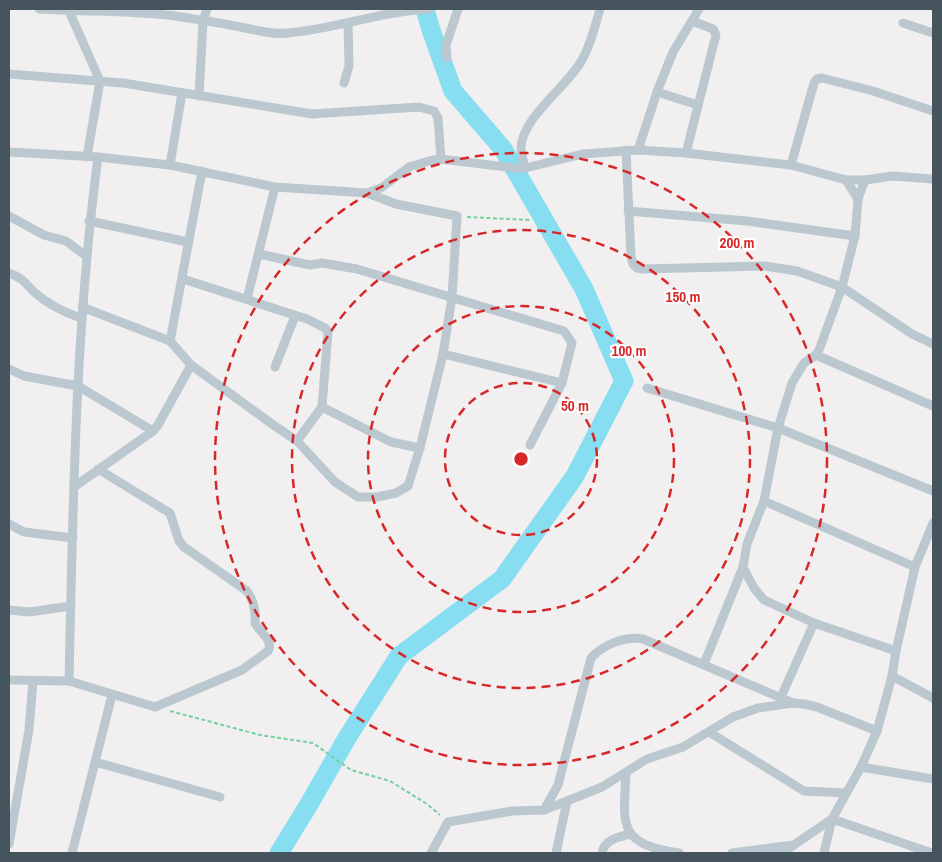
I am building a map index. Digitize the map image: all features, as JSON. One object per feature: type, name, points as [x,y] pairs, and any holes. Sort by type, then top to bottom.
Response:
[{"type":"street","points":[[39,9],[129,12],[175,16],[234,25],[267,33],[287,33],[348,24],[406,11],[430,9]]},
{"type":"street","points":[[199,96],[203,21],[207,9]]},
{"type":"street","points":[[447,58],[446,45],[458,9]]},
{"type":"street","points":[[525,168],[521,148],[523,137],[538,112],[566,83],[582,61],[592,38],[600,9]]},
{"type":"street","points":[[638,150],[673,52],[700,9]]},
{"type":"street","points":[[69,11],[100,81],[87,156]]},
{"type":"street","points":[[686,153],[716,35],[713,29],[692,21]]},
{"type":"street","points":[[903,23],[933,32]]},
{"type":"street","points":[[344,83],[349,66],[348,24]]},
{"type":"street","points":[[9,74],[123,83],[312,114],[419,107],[434,112],[438,118],[441,159]]},
{"type":"street","points":[[791,166],[814,83],[817,79],[822,78],[873,91],[933,111]]},
{"type":"street","points":[[658,92],[698,105]]},
{"type":"street","points":[[170,165],[182,93]]},
{"type":"street","points":[[626,150],[631,257],[636,268],[765,266],[797,270],[842,288],[912,334],[933,344]]},
{"type":"street","points":[[367,193],[381,188],[409,167],[441,159],[525,168],[583,154],[626,150],[686,153],[791,166],[846,180],[865,180],[892,176],[933,179]]},
{"type":"street","points":[[9,152],[87,156],[170,165],[275,187],[367,193],[396,204],[457,216],[452,297],[443,354],[420,448],[408,486],[396,493],[377,497],[358,497],[335,482],[297,440],[191,365],[170,341],[82,307]]},
{"type":"street","points":[[69,681],[75,420],[86,256],[98,157]]},
{"type":"street","points":[[170,341],[202,171]]},
{"type":"street","points":[[846,180],[858,199]]},
{"type":"street","points":[[704,664],[743,567],[747,544],[764,501],[778,428],[792,384],[804,363],[816,354],[842,288],[855,236],[858,199],[865,180]]},
{"type":"street","points":[[247,299],[275,187]]},
{"type":"street","points":[[628,212],[747,221],[855,236]]},
{"type":"street","points":[[9,216],[44,235],[66,241],[86,256]]},
{"type":"street","points":[[90,221],[188,242]]},
{"type":"street","points":[[259,254],[310,265],[322,264],[356,269],[564,331],[572,343],[562,383],[530,445]]},
{"type":"street","points":[[9,272],[25,281],[33,292],[56,308],[81,318]]},
{"type":"street","points":[[183,279],[296,316],[325,328],[328,332],[322,407],[297,440]]},
{"type":"street","points":[[275,367],[296,316]]},
{"type":"street","points":[[443,354],[562,383]]},
{"type":"street","points":[[816,354],[933,406]]},
{"type":"street","points":[[74,486],[153,431],[162,419],[191,365]]},
{"type":"street","points":[[9,369],[24,376],[78,386],[153,431]]},
{"type":"street","points":[[647,388],[778,428],[933,491]]},
{"type":"street","points":[[322,407],[392,442],[420,448]]},
{"type":"street","points":[[9,680],[69,681],[155,707],[242,670],[268,651],[270,647],[270,642],[255,623],[256,614],[253,600],[247,591],[184,547],[179,541],[170,513],[98,469]]},
{"type":"street","points":[[764,501],[915,568]]},
{"type":"street","points":[[824,853],[832,819],[861,767],[877,730],[892,676],[915,568],[933,523]]},
{"type":"street","points":[[9,524],[24,532],[73,538]]},
{"type":"street","points":[[743,567],[754,588],[764,600],[814,623],[896,651]]},
{"type":"street","points":[[9,610],[29,612],[71,606]]},
{"type":"street","points":[[781,697],[814,623]]},
{"type":"street","points":[[544,810],[558,785],[591,658],[598,651],[610,645],[634,637],[704,664],[793,703],[817,707],[877,730]]},
{"type":"street","points":[[892,676],[933,698]]},
{"type":"street","points":[[9,844],[29,730],[33,681]]},
{"type":"street","points":[[72,853],[112,695]]},
{"type":"street","points":[[431,853],[448,822],[512,811],[544,810],[602,787],[647,759],[683,747],[744,712],[793,703]]},
{"type":"street","points":[[709,732],[804,791],[846,793]]},
{"type":"street","points":[[95,762],[220,797]]},
{"type":"street","points":[[861,767],[933,780]]},
{"type":"street","points":[[626,773],[624,814],[630,834],[639,842],[658,850],[679,853]]},
{"type":"street","points":[[556,853],[567,801]]},
{"type":"street","points":[[782,853],[832,819]]},
{"type":"street","points":[[832,819],[932,853]]},
{"type":"street","points":[[602,853],[602,847],[609,841],[630,834]]},
{"type":"street","points":[[732,853],[796,844]]},
{"type":"path","points":[[457,216],[530,220]]},
{"type":"path","points":[[155,707],[260,735],[313,743],[351,770],[390,781],[427,804],[448,822]]},
{"type":"waterway","points":[[279,853],[347,738],[399,656],[502,579],[575,476],[624,381],[584,289],[503,149],[453,91],[425,9]]}]
